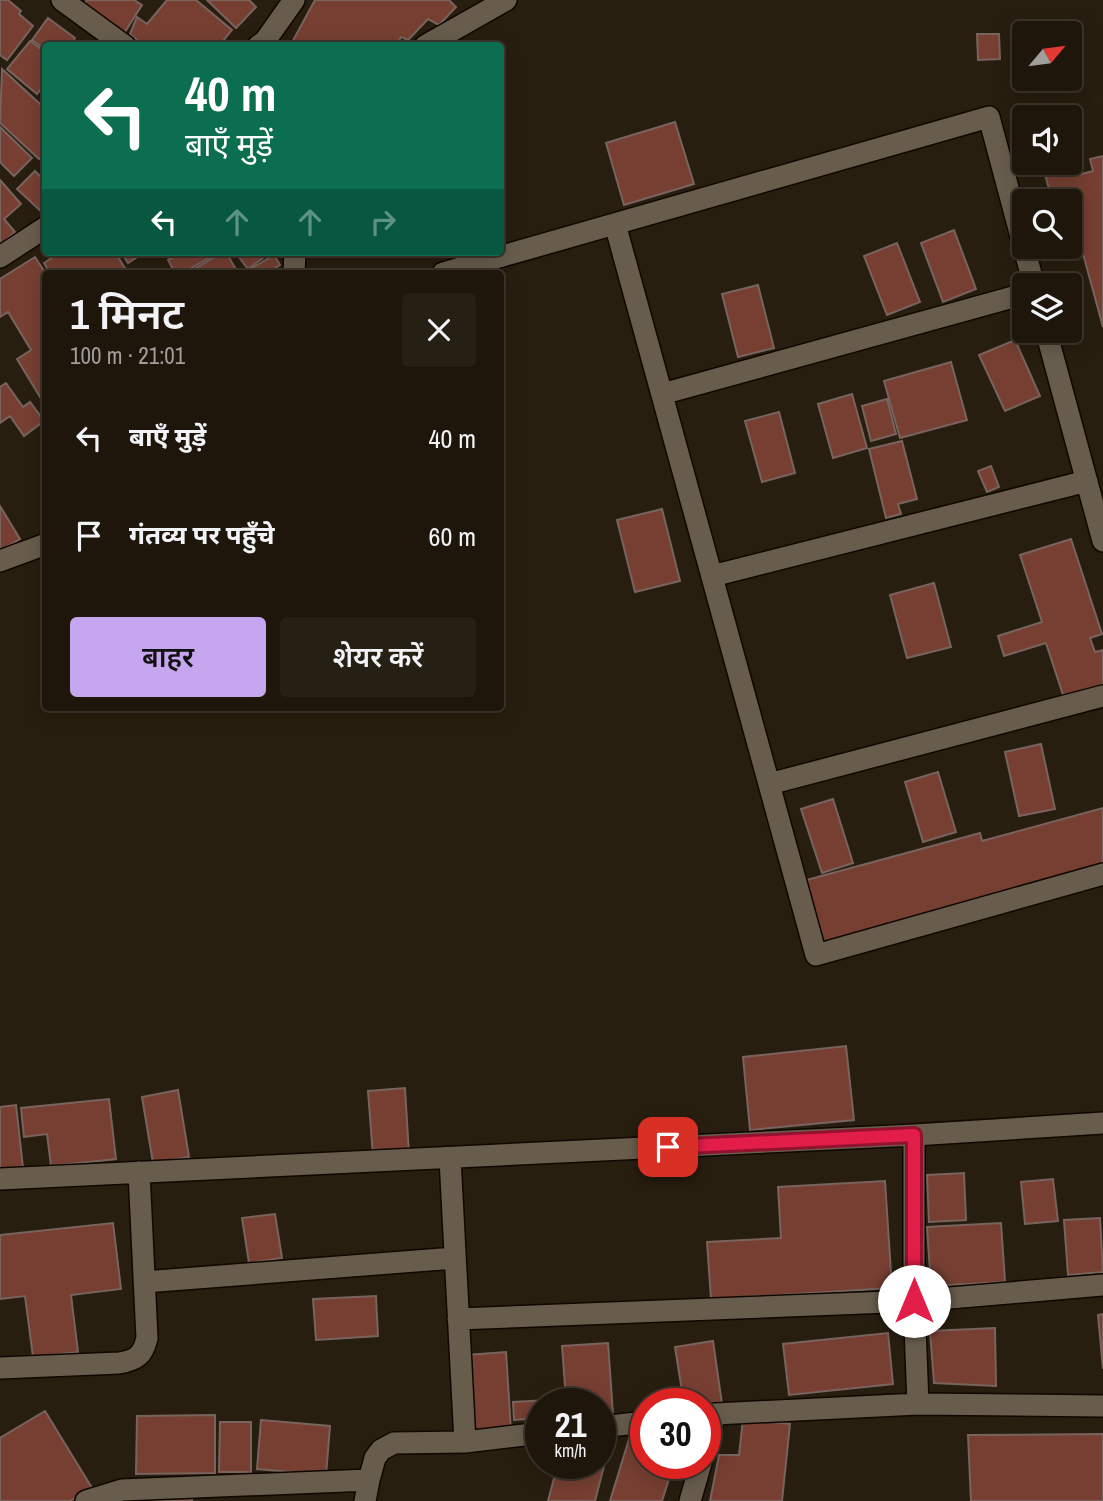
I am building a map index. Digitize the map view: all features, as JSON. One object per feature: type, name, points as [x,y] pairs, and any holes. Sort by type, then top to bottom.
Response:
[{"type":"street","points":[[62,0],[120,42]]},
{"type":"street","points":[[264,42],[294,0]]},
{"type":"street","points":[[432,42],[506,0]]},
{"type":"street","points":[[504,256],[989,117],[1031,273]]},
{"type":"street","points":[[615,224],[816,955],[1103,874]]},
{"type":"street","points":[[0,257],[42,229]]},
{"type":"street","points":[[454,270],[503,256]]},
{"type":"street","points":[[662,394],[1012,297]]},
{"type":"street","points":[[1049,343],[1103,541]]},
{"type":"street","points":[[712,576],[1087,481]]},
{"type":"street","points":[[0,561],[42,545]]},
{"type":"street","points":[[769,784],[1103,696]]},
{"type":"street","points":[[0,1179],[914,1135],[1103,1123]]},
{"type":"street","points":[[914,1135],[914,1301],[918,1404]]},
{"type":"street","points":[[450,1158],[465,1442]]},
{"type":"street","points":[[0,1368],[119,1363],[135,1360],[144,1352],[147,1338],[139,1172]]},
{"type":"street","points":[[145,1282],[455,1258]]},
{"type":"street","points":[[458,1319],[914,1301],[1103,1285]]},
{"type":"street","points":[[721,1414],[918,1404],[1103,1405]]},
{"type":"street","points":[[86,1501],[122,1490],[367,1491],[375,1458],[381,1450],[394,1443],[465,1442],[525,1435]]},
{"type":"street","points":[[690,1501],[696,1479]]},
{"type":"building","points":[[0,0],[8,0],[33,26],[7,60],[0,55]]},
{"type":"building","points":[[87,0],[134,0],[142,5],[123,35],[81,8]]},
{"type":"building","points":[[167,0],[196,0],[232,30],[222,42],[139,42],[130,34],[137,17],[147,24]]},
{"type":"building","points":[[207,0],[249,0],[256,7],[236,28]]},
{"type":"building","points":[[315,0],[449,0],[456,7],[439,25],[428,19],[408,40],[401,37],[398,42],[292,42]]},
{"type":"building","points":[[48,18],[75,38],[72,42],[42,42],[42,47],[32,40]]},
{"type":"building","points":[[977,34],[999,34],[1000,59],[978,60]]},
{"type":"building","points":[[30,41],[42,50],[42,88],[37,94],[7,69]]},
{"type":"building","points":[[2,69],[40,104],[42,102],[42,156],[39,159],[0,123]]},
{"type":"building","points":[[675,122],[694,184],[624,205],[606,143]]},
{"type":"building","points":[[0,127],[32,158],[14,176],[0,162]]},
{"type":"building","points":[[1103,156],[1103,327],[1082,250],[1082,189],[1049,189],[1045,175],[1082,175],[1093,171],[1090,159]]},
{"type":"building","points":[[35,171],[42,178],[42,212],[17,189]]},
{"type":"building","points":[[0,180],[21,204],[4,219],[15,232],[0,245]]},
{"type":"building","points":[[954,230],[976,289],[943,302],[921,243]]},
{"type":"building","points":[[897,243],[920,302],[887,315],[864,256]]},
{"type":"building","points":[[55,256],[117,256],[126,270],[48,270],[44,263]]},
{"type":"building","points":[[124,256],[139,256],[128,263]]},
{"type":"building","points":[[175,256],[212,256],[188,270],[173,270],[168,260]]},
{"type":"building","points":[[216,256],[228,256],[236,270],[193,270]]},
{"type":"building","points":[[238,256],[266,256],[248,269]]},
{"type":"building","points":[[272,256],[280,265],[272,270],[252,268]]},
{"type":"building","points":[[35,257],[43,270],[42,400],[17,359],[31,350],[8,312],[0,317],[0,279]]},
{"type":"building","points":[[758,285],[774,348],[738,357],[722,294]]},
{"type":"building","points":[[1012,341],[1016,343],[1040,396],[1005,411],[979,355]]},
{"type":"building","points":[[951,362],[967,420],[900,438],[884,381]]},
{"type":"building","points":[[6,383],[23,407],[30,402],[42,418],[42,422],[24,436],[10,416],[0,423],[0,387]]},
{"type":"building","points":[[852,394],[867,448],[833,458],[818,404]]},
{"type":"building","points":[[887,399],[896,434],[871,441],[862,406]]},
{"type":"building","points":[[779,412],[795,473],[762,482],[745,421]]},
{"type":"building","points":[[902,441],[917,499],[898,504],[901,514],[886,518],[869,449]]},
{"type":"building","points":[[991,466],[999,487],[987,492],[978,471]]},
{"type":"building","points":[[0,506],[20,539],[0,551]]},
{"type":"building","points":[[662,509],[680,581],[635,592],[617,520]]},
{"type":"building","points":[[1071,539],[1102,634],[1090,638],[1095,652],[1103,650],[1103,685],[1064,698],[1046,643],[1004,656],[998,636],[1042,622],[1020,555]]},
{"type":"building","points":[[934,583],[951,647],[907,658],[890,595]]},
{"type":"building","points":[[1041,744],[1055,809],[1019,816],[1005,752]]},
{"type":"building","points":[[938,772],[956,832],[923,842],[905,782]]},
{"type":"building","points":[[833,799],[853,863],[822,873],[801,809]]},
{"type":"building","points":[[1103,808],[1103,867],[821,945],[803,881],[980,833],[982,841]]},
{"type":"building","points":[[846,1046],[854,1120],[750,1130],[743,1057]]},
{"type":"building","points":[[405,1088],[409,1154],[373,1156],[368,1091]]},
{"type":"building","points":[[178,1090],[189,1157],[153,1163],[142,1097]]},
{"type":"building","points":[[109,1099],[116,1159],[51,1166],[47,1134],[24,1137],[21,1108]]},
{"type":"building","points":[[16,1105],[23,1168],[0,1170],[0,1107]]},
{"type":"building","points":[[964,1173],[966,1220],[929,1222],[927,1175]]},
{"type":"building","points":[[1053,1179],[1058,1221],[1025,1224],[1021,1182]]},
{"type":"building","points":[[885,1181],[892,1288],[711,1299],[707,1242],[781,1238],[778,1187]]},
{"type":"building","points":[[275,1214],[282,1258],[249,1263],[242,1218]]},
{"type":"building","points":[[1100,1218],[1103,1272],[1068,1275],[1064,1220]]},
{"type":"building","points":[[113,1223],[121,1289],[71,1295],[78,1352],[33,1357],[25,1296],[0,1299],[0,1235]]},
{"type":"building","points":[[1001,1223],[1005,1282],[931,1286],[927,1227]]},
{"type":"building","points":[[376,1296],[378,1336],[316,1340],[313,1299]]},
{"type":"building","points":[[1103,1314],[1103,1369],[1098,1315]]},
{"type":"building","points":[[995,1328],[996,1386],[934,1383],[930,1331]]},
{"type":"building","points":[[888,1333],[893,1384],[789,1395],[783,1344]]},
{"type":"building","points":[[713,1341],[720,1388],[681,1388],[675,1347]]},
{"type":"building","points":[[608,1343],[611,1388],[565,1388],[562,1346]]},
{"type":"building","points":[[506,1352],[511,1431],[472,1434],[467,1355]]},
{"type":"building","points":[[525,1401],[525,1419],[514,1420],[513,1402]]},
{"type":"building","points":[[45,1411],[92,1488],[70,1501],[0,1501],[0,1438]]},
{"type":"building","points":[[215,1415],[215,1473],[136,1474],[137,1416]]},
{"type":"building","points":[[743,1419],[790,1424],[782,1501],[710,1501],[714,1479],[721,1479],[721,1455],[739,1455]]},
{"type":"building","points":[[261,1420],[330,1426],[326,1475],[257,1469]]},
{"type":"building","points":[[220,1422],[251,1422],[251,1472],[219,1472]]},
{"type":"building","points":[[1103,1434],[1103,1501],[971,1501],[968,1435]]},
{"type":"building","points":[[630,1436],[630,1479],[669,1479],[662,1501],[610,1501]]},
{"type":"building","points":[[554,1479],[601,1479],[595,1501],[548,1501]]},
{"type":"building","points":[[192,1492],[192,1501],[123,1501],[122,1494]]},
{"type":"route","points":[[668,1147],[914,1135],[914,1301]]}]
